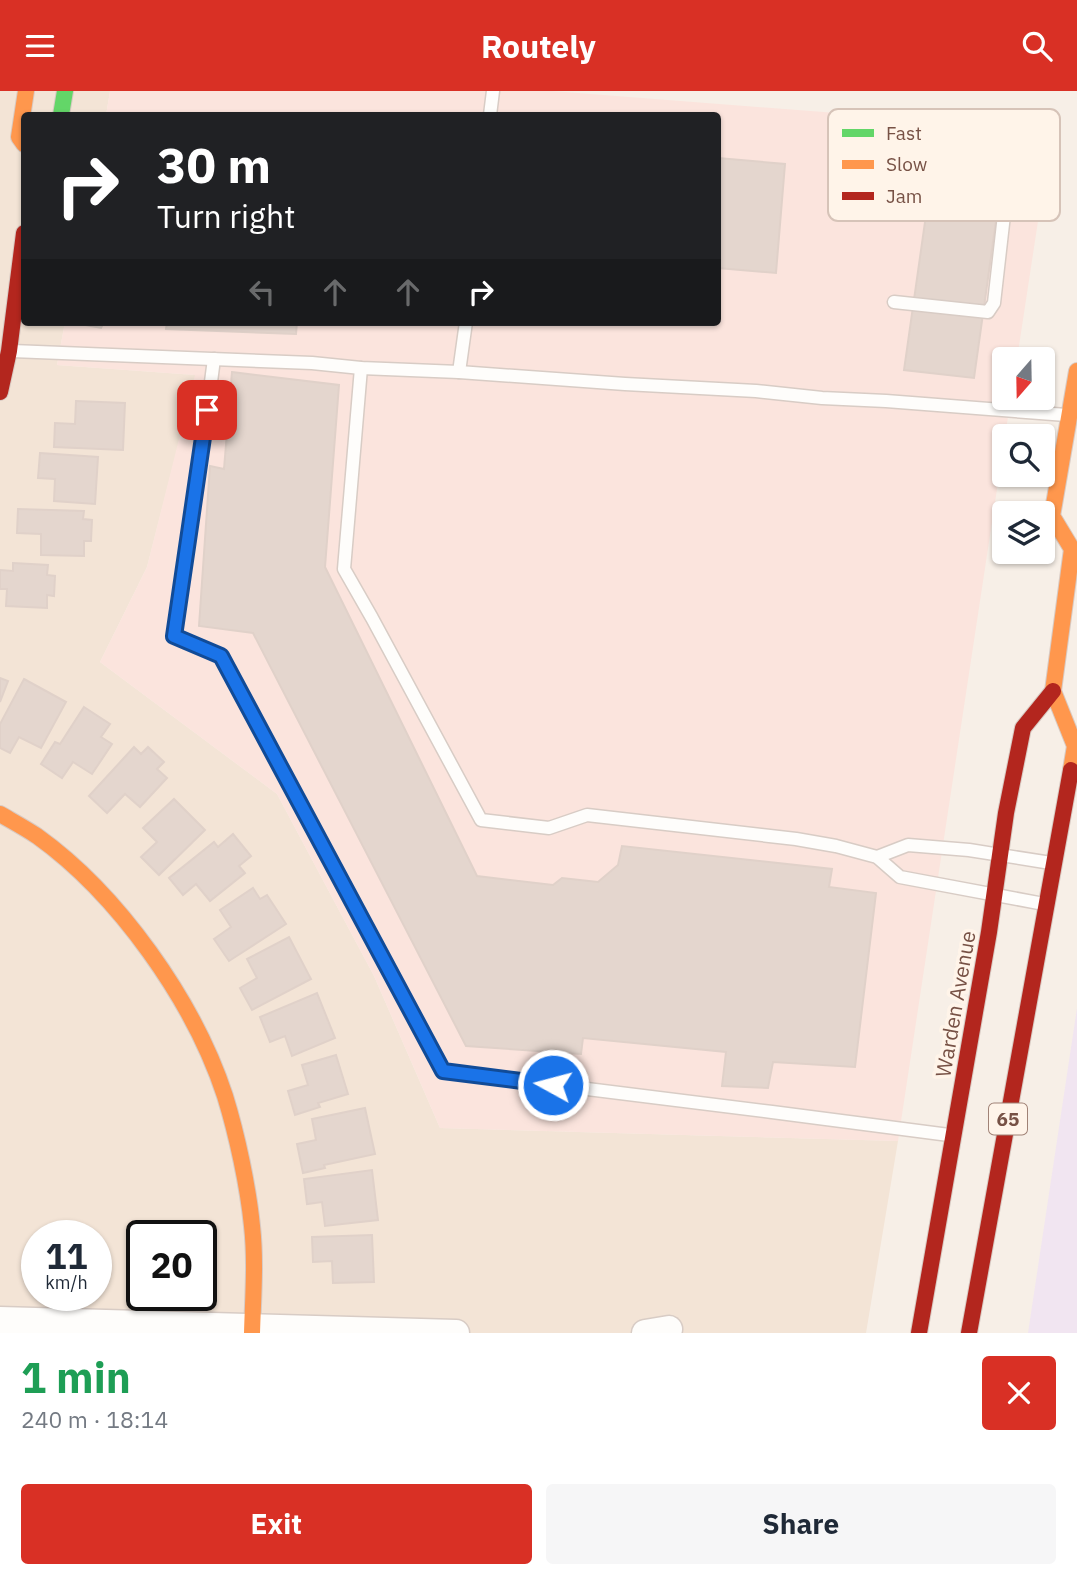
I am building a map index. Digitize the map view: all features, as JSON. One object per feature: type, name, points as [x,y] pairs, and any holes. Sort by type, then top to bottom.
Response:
[{"type":"main road","points":[[23,112],[26,91]]},
{"type":"main road","points":[[62,112],[65,91]]},
{"type":"main road","points":[[0,392],[9,351],[14,282],[21,248]]},
{"type":"main road","name":"65","points":[[969,1333],[1075,745],[1053,691],[1074,547],[1052,516],[1077,371]]},
{"type":"main road","name":"Warden Avenue","points":[[919,1333],[989,932],[999,855],[1023,728],[1053,691]]},
{"type":"main road","points":[[0,814],[36,835],[71,864],[109,902],[146,946],[191,1018],[224,1092],[242,1164],[252,1226],[252,1330]]},
{"type":"street","points":[[0,1320],[252,1330],[456,1333]]},
{"type":"lane","points":[[490,112],[493,91]]},
{"type":"lane","points":[[894,302],[988,312],[994,303],[1003,221]]},
{"type":"lane","points":[[459,372],[465,326]]},
{"type":"lane","points":[[9,351],[312,363],[459,372],[756,391],[1070,416]]},
{"type":"lane","points":[[214,359],[174,636],[221,656],[443,1071],[953,1136]]},
{"type":"lane","points":[[361,368],[344,569],[481,820],[550,828],[587,815],[796,839],[877,857],[900,877],[1047,904]]},
{"type":"lane","points":[[877,857],[908,845],[969,850],[1053,863]]},
{"type":"shaded area","points":[[0,91],[110,91],[106,112],[21,112],[21,326],[64,326],[57,365],[196,375],[147,567],[100,662],[277,794],[374,976],[440,1128],[898,1141],[866,1333],[0,1333]]},
{"type":"shaded area","points":[[110,91],[552,91],[828,112],[828,221],[1038,221],[1019,347],[992,347],[992,410],[1009,410],[1007,424],[992,424],[992,487],[997,487],[995,501],[992,501],[992,522],[898,1141],[440,1128],[374,976],[277,794],[100,662],[147,567],[195,375],[57,365],[64,326],[721,326],[721,112],[106,112]]},
{"type":"shaded area","points":[[1077,1008],[1077,1333],[1028,1333]]},
{"type":"building","points":[[721,158],[785,164],[776,273],[721,268]]},
{"type":"building","points":[[925,221],[996,221],[974,378],[904,370]]},
{"type":"building","points":[[166,326],[297,326],[296,334],[166,329]]},
{"type":"building","points":[[232,372],[339,385],[325,567],[477,876],[553,885],[562,878],[598,882],[618,865],[622,846],[832,869],[829,887],[876,893],[855,1067],[773,1062],[768,1088],[722,1086],[726,1052],[583,1038],[581,1054],[466,1046],[253,633],[199,626],[210,466],[224,469]]},
{"type":"building","points":[[76,401],[125,403],[123,450],[54,447],[55,423],[75,424]]},
{"type":"building","points":[[40,453],[98,457],[95,504],[54,501],[55,479],[38,478]]},
{"type":"building","points":[[18,509],[84,511],[83,519],[92,520],[91,541],[84,541],[84,556],[41,555],[41,534],[17,533]]},
{"type":"building","points":[[13,563],[48,565],[47,575],[55,576],[54,596],[47,595],[47,608],[6,606],[7,589],[0,589],[0,570],[13,571]]},
{"type":"building","points":[[0,678],[8,681],[0,702]]},
{"type":"building","points":[[24,679],[66,702],[41,748],[19,737],[10,753],[0,748],[0,724]]},
{"type":"building","points":[[84,707],[110,724],[101,737],[112,744],[92,774],[73,762],[62,778],[41,764],[55,742],[60,744]]},
{"type":"building","points":[[134,747],[141,754],[148,747],[164,762],[157,769],[167,778],[140,807],[125,794],[107,813],[89,796]]},
{"type":"building","points":[[174,799],[205,830],[159,875],[141,857],[157,842],[143,828]]},
{"type":"building","points":[[233,834],[251,856],[239,866],[245,873],[210,901],[196,884],[183,895],[169,878],[214,842],[218,847]]},
{"type":"building","points":[[253,888],[260,899],[267,895],[286,924],[229,961],[214,939],[231,927],[220,910]]},
{"type":"building","points":[[289,937],[311,979],[252,1010],[240,988],[257,978],[247,959]]},
{"type":"building","points":[[317,993],[335,1038],[292,1056],[285,1036],[270,1042],[260,1017]]},
{"type":"building","points":[[336,1055],[348,1094],[318,1103],[320,1107],[295,1115],[288,1091],[308,1085],[302,1065]]},
{"type":"building","points":[[365,1108],[375,1154],[324,1165],[325,1168],[303,1173],[297,1144],[316,1140],[312,1119]]},
{"type":"building","points":[[372,1170],[378,1220],[325,1226],[322,1202],[307,1204],[304,1179]]},
{"type":"building","points":[[372,1235],[374,1282],[333,1283],[332,1261],[313,1262],[312,1237]]},
{"type":"traffic: fast","points":[[62,112],[65,91]]},
{"type":"traffic: slow","points":[[23,112],[26,91]]},
{"type":"traffic: slow","points":[[21,124],[21,140]]},
{"type":"traffic: slow","points":[[1071,770],[1075,746],[1053,691],[1072,549],[1052,516],[1077,371]]},
{"type":"traffic: slow","points":[[0,814],[37,836],[96,888],[150,952],[194,1023],[225,1096],[245,1178],[254,1253],[252,1333]]},
{"type":"traffic: jam","points":[[0,392],[9,351],[21,257]]},
{"type":"traffic: jam","points":[[919,1333],[989,932],[1006,813],[1023,728],[1053,691]]},
{"type":"traffic: jam","points":[[969,1333],[1071,770]]},
{"type":"route","points":[[207,410],[174,636],[221,656],[443,1071],[553,1085]]}]
